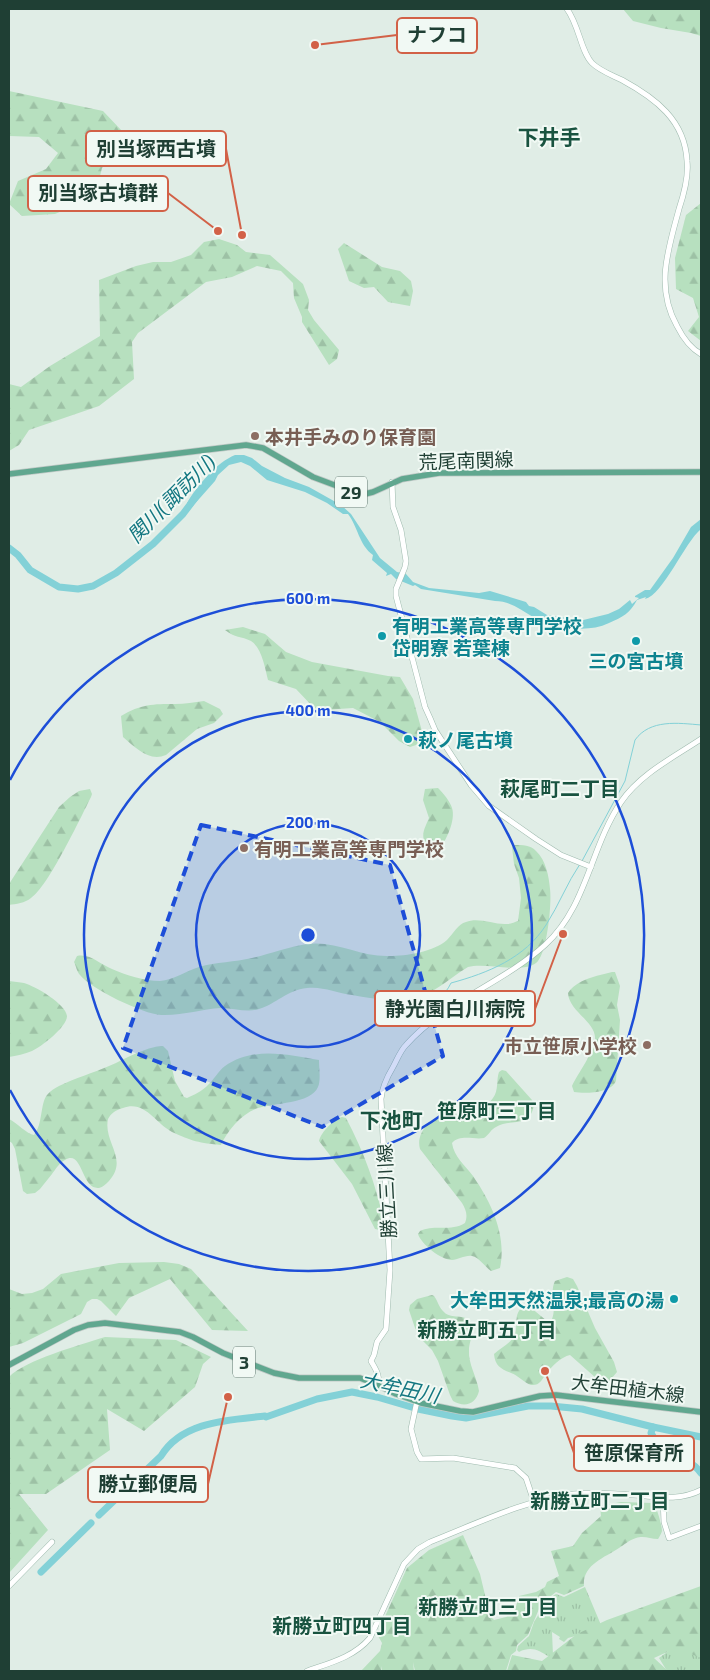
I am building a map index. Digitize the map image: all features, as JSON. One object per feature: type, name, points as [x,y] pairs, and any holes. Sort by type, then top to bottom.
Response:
[{"type":"main road","name":"荒尾南関線","points":[[9,474],[246,445],[263,448],[313,476],[361,495],[373,492],[392,482],[439,473],[701,472]]},
{"type":"main road","name":"大牟田植木線","points":[[9,1365],[74,1330],[88,1325],[105,1324],[180,1332],[223,1353],[274,1373],[300,1378],[360,1378],[378,1385],[417,1406],[473,1412],[532,1398],[556,1395],[701,1412]]},
{"type":"street","points":[[567,9],[576,22],[592,63],[599,69],[647,94],[670,115],[682,133],[687,154],[687,179],[664,270],[664,286],[669,311],[676,325],[693,350],[701,354]]},
{"type":"street","points":[[392,482],[393,508],[401,530],[406,561],[397,586],[396,596],[425,707],[435,730],[471,785],[489,806],[561,854],[591,867]]},
{"type":"street","name":"勝立三川線","points":[[378,1385],[378,1374],[371,1361],[377,1342],[386,1329],[390,1270],[381,1099],[383,1088],[390,1072],[405,1046],[422,1029],[437,1017],[509,972],[533,955],[557,934],[574,908],[613,814],[633,788],[701,739]]},
{"type":"street","points":[[417,1406],[411,1429],[417,1452],[421,1459],[453,1458],[516,1468],[526,1478],[534,1502]]},
{"type":"street","points":[[307,1671],[345,1657],[366,1643],[404,1564],[423,1545],[534,1502],[555,1497],[587,1493],[663,1498],[682,1497],[701,1490]]},
{"type":"street","points":[[663,1498],[664,1522],[669,1538],[701,1526]]},
{"type":"street","points":[[9,1586],[52,1542]]},
{"type":"highlighted area","points":[[201,825],[390,865],[443,1056],[322,1127],[123,1048]]},
{"type":"green space","points":[[623,9],[701,9],[701,36],[633,21]]},
{"type":"green space","points":[[9,91],[103,111],[122,131],[114,151],[102,168],[97,188],[81,203],[55,214],[22,216],[9,204],[18,181],[46,169],[58,153],[39,137],[9,136]]},
{"type":"green space","points":[[701,203],[701,341],[688,331],[699,317],[693,298],[676,289],[675,258],[686,215]]},
{"type":"green space","points":[[219,239],[237,245],[246,252],[270,255],[303,284],[309,300],[308,310],[339,350],[337,359],[329,365],[302,322],[302,317],[294,298],[293,283],[281,271],[257,266],[232,277],[206,282],[138,333],[132,342],[134,379],[99,406],[29,430],[19,445],[9,451],[9,384],[21,387],[50,366],[100,336],[99,280],[136,266],[153,262],[171,262],[191,255],[204,242]]},
{"type":"green space","points":[[344,243],[382,267],[400,271],[411,281],[413,291],[410,306],[388,302],[374,287],[364,288],[349,281],[338,249]]},
{"type":"green space","points":[[243,627],[265,634],[286,652],[312,662],[400,677],[413,699],[425,742],[410,747],[399,741],[380,722],[353,708],[324,710],[314,708],[296,689],[268,680],[255,644],[225,630]]},
{"type":"green space","points":[[204,701],[220,709],[223,714],[214,723],[197,729],[166,755],[154,757],[143,753],[123,737],[121,716],[135,709],[154,705]]},
{"type":"green space","points":[[438,788],[451,805],[453,819],[450,831],[438,850],[429,850],[423,837],[429,818],[423,800],[425,789]]},
{"type":"green space","points":[[90,789],[91,797],[64,851],[46,880],[29,900],[9,905],[9,884],[59,807],[79,791]]},
{"type":"green space","points":[[515,845],[534,849],[545,864],[548,874],[550,884],[549,916],[546,940],[540,958],[536,963],[522,968],[468,967],[434,990],[414,997],[393,1000],[362,997],[318,988],[307,988],[293,991],[265,1007],[255,1010],[221,1008],[161,1015],[130,1006],[106,994],[80,975],[74,962],[77,956],[86,956],[129,975],[160,981],[205,965],[252,958],[307,944],[328,944],[379,956],[412,954],[435,948],[447,940],[458,927],[466,922],[476,920],[507,924],[518,921],[521,898],[519,878],[514,864],[512,847]]},
{"type":"green space","points":[[615,972],[620,986],[617,1005],[620,1020],[616,1081],[604,1090],[591,1093],[574,1092],[572,1086],[589,1056],[595,1040],[592,1028],[573,1006],[568,993],[582,981]]},
{"type":"green space","points":[[9,981],[24,983],[42,992],[56,1001],[67,1016],[63,1026],[36,1049],[9,1057]]},
{"type":"green space","points":[[163,1046],[168,1051],[175,1081],[184,1097],[187,1098],[205,1088],[225,1066],[236,1060],[259,1054],[283,1054],[319,1060],[319,1084],[314,1093],[308,1097],[265,1106],[246,1114],[231,1128],[221,1145],[196,1141],[172,1132],[138,1107],[131,1106],[120,1109],[112,1113],[108,1119],[107,1127],[117,1165],[106,1184],[99,1188],[93,1187],[79,1165],[71,1158],[61,1162],[35,1193],[27,1194],[23,1191],[15,1149],[9,1141],[9,1119],[28,1133],[34,1135],[39,1125],[45,1099],[53,1090],[65,1083],[142,1051]]},
{"type":"green space","points":[[502,1070],[506,1071],[532,1100],[534,1104],[529,1117],[520,1122],[502,1124],[493,1129],[484,1138],[463,1138],[452,1143],[457,1157],[473,1176],[486,1197],[496,1219],[502,1256],[500,1268],[491,1271],[477,1258],[472,1256],[452,1260],[442,1257],[427,1247],[420,1238],[418,1234],[425,1229],[460,1226],[465,1223],[466,1215],[462,1203],[420,1149],[419,1143],[420,1136],[431,1121],[443,1115],[472,1114],[486,1106],[495,1095],[499,1072]]},
{"type":"green space","points":[[342,1117],[346,1118],[364,1156],[373,1182],[384,1222],[384,1227],[380,1230],[375,1229],[352,1184],[319,1141],[328,1126]]},
{"type":"green space","points":[[164,1262],[179,1264],[191,1269],[248,1331],[212,1330],[170,1279],[129,1298],[116,1316],[101,1301],[92,1299],[87,1302],[81,1314],[23,1343],[9,1347],[9,1289],[22,1294],[32,1293],[43,1289],[61,1274],[119,1263]]},
{"type":"green space","points":[[567,1277],[573,1279],[577,1286],[595,1328],[614,1362],[617,1372],[605,1386],[570,1355],[557,1362],[540,1382],[534,1385],[528,1384],[497,1364],[494,1354],[513,1338],[520,1310],[530,1307],[547,1321],[552,1319],[554,1310],[553,1286],[555,1281]]},
{"type":"green space","points":[[432,1295],[441,1309],[447,1314],[466,1318],[471,1323],[473,1330],[469,1355],[479,1391],[473,1402],[469,1404],[453,1401],[438,1361],[415,1328],[409,1310],[410,1305],[417,1299]]},
{"type":"green space","points":[[105,1337],[176,1340],[211,1357],[203,1364],[195,1387],[144,1431],[107,1409],[110,1450],[46,1494],[19,1494],[48,1530],[9,1573],[9,1377],[40,1359]]},
{"type":"green space","points":[[621,1502],[653,1503],[655,1505],[662,1529],[658,1539],[642,1537],[631,1540],[590,1567],[584,1579],[584,1586],[564,1595],[556,1592],[547,1599],[545,1604],[539,1609],[528,1635],[517,1645],[516,1651],[511,1655],[506,1671],[415,1671],[413,1662],[414,1671],[382,1671],[382,1666],[381,1671],[361,1671],[380,1651],[382,1643],[377,1634],[407,1568],[429,1550],[463,1535],[480,1574],[490,1616],[494,1620],[506,1617],[515,1610],[519,1596],[536,1592],[545,1587],[547,1582],[559,1576],[551,1551],[573,1546],[582,1533],[601,1516],[600,1506]]},
{"type":"green space","points":[[701,1586],[701,1658],[676,1648],[654,1658],[668,1671],[507,1671],[512,1655],[542,1661],[577,1634],[607,1620]]},
{"type":"green space","points":[[585,1587],[601,1625],[583,1634],[568,1638],[564,1642],[552,1632],[553,1655],[549,1657],[535,1650],[527,1649],[519,1652],[517,1650],[518,1646],[529,1636],[534,1622],[548,1599],[556,1594],[564,1597]]},
{"type":"green space","points":[[679,1643],[701,1653],[701,1671],[667,1671],[659,1658]]},
{"type":"water","points":[[235,455],[244,455],[252,458],[262,466],[285,478],[309,487],[341,505],[351,514],[380,558],[397,572],[406,574],[413,582],[429,588],[479,593],[490,591],[526,602],[529,606],[547,615],[562,617],[575,622],[608,614],[619,609],[630,600],[632,604],[639,598],[635,596],[645,590],[650,590],[673,558],[691,527],[701,519],[701,529],[659,588],[645,599],[646,597],[637,600],[626,614],[603,626],[583,629],[563,627],[533,617],[506,603],[421,589],[396,579],[391,574],[386,576],[387,573],[372,560],[373,555],[368,551],[348,514],[343,514],[327,503],[305,492],[267,480],[250,466],[241,462],[229,465],[218,475],[192,507],[187,503],[208,475],[221,463]]},
{"type":"waterway","name":"関川(諏訪川)","points":[[9,548],[18,555],[30,570],[59,587],[78,589],[93,586],[116,573],[153,544],[183,514],[195,498]]},
{"type":"waterway","points":[[582,861],[625,781],[635,740],[641,733],[656,725],[674,723],[701,725]]},
{"type":"waterway","points":[[416,1013],[437,1001],[451,983],[492,969],[528,947],[546,925],[580,864]]},
{"type":"waterway","name":"大牟田川","points":[[99,1515],[161,1456],[170,1444],[194,1429],[222,1421],[266,1417],[317,1399],[352,1392],[418,1409],[466,1418],[528,1406],[582,1409],[653,1427],[651,1433],[672,1462],[676,1465],[684,1462],[690,1463],[701,1473]]},
{"type":"waterway","points":[[653,1427],[701,1437]]},
{"type":"waterway","name":"大牟田川","points":[[41,1572],[91,1523]]},
{"type":"place","name":"ナフコ","points":[[315,45]]},
{"type":"place","name":"別当塚古墳群","points":[[218,231]]},
{"type":"place","name":"別当塚西古墳","points":[[242,235]]},
{"type":"place","name":"本井手みのり保育園","points":[[255,436]]},
{"type":"place","name":"有明工業高等専門学校 岱明寮 若葉棟","points":[[382,636]]},
{"type":"place","name":"三の宮古墳","points":[[636,641]]},
{"type":"place","name":"萩ノ尾古墳","points":[[408,739]]},
{"type":"place","name":"有明工業高等専門学校","points":[[244,848]]},
{"type":"place","name":"静光園白川病院","points":[[563,934]]},
{"type":"place","name":"市立笹原小学校","points":[[647,1045]]},
{"type":"place","name":"大牟田天然温泉;最高の湯","points":[[674,1299]]},
{"type":"place","name":"笹原保育所","points":[[545,1371]]},
{"type":"place","name":"勝立郵便局","points":[[228,1397]]},
{"type":"district","name":"下井手","points":[[549,136]]},
{"type":"district","name":"萩尾町二丁目","points":[[560,788]]},
{"type":"district","name":"笹原町三丁目","points":[[497,1110]]},
{"type":"district","name":"下池町","points":[[391,1119]]},
{"type":"district","name":"新勝立町五丁目","points":[[487,1329]]},
{"type":"district","name":"新勝立町二丁目","points":[[600,1500]]},
{"type":"district","name":"新勝立町三丁目","points":[[488,1606]]},
{"type":"district","name":"新勝立町四丁目","points":[[342,1625]]}]
